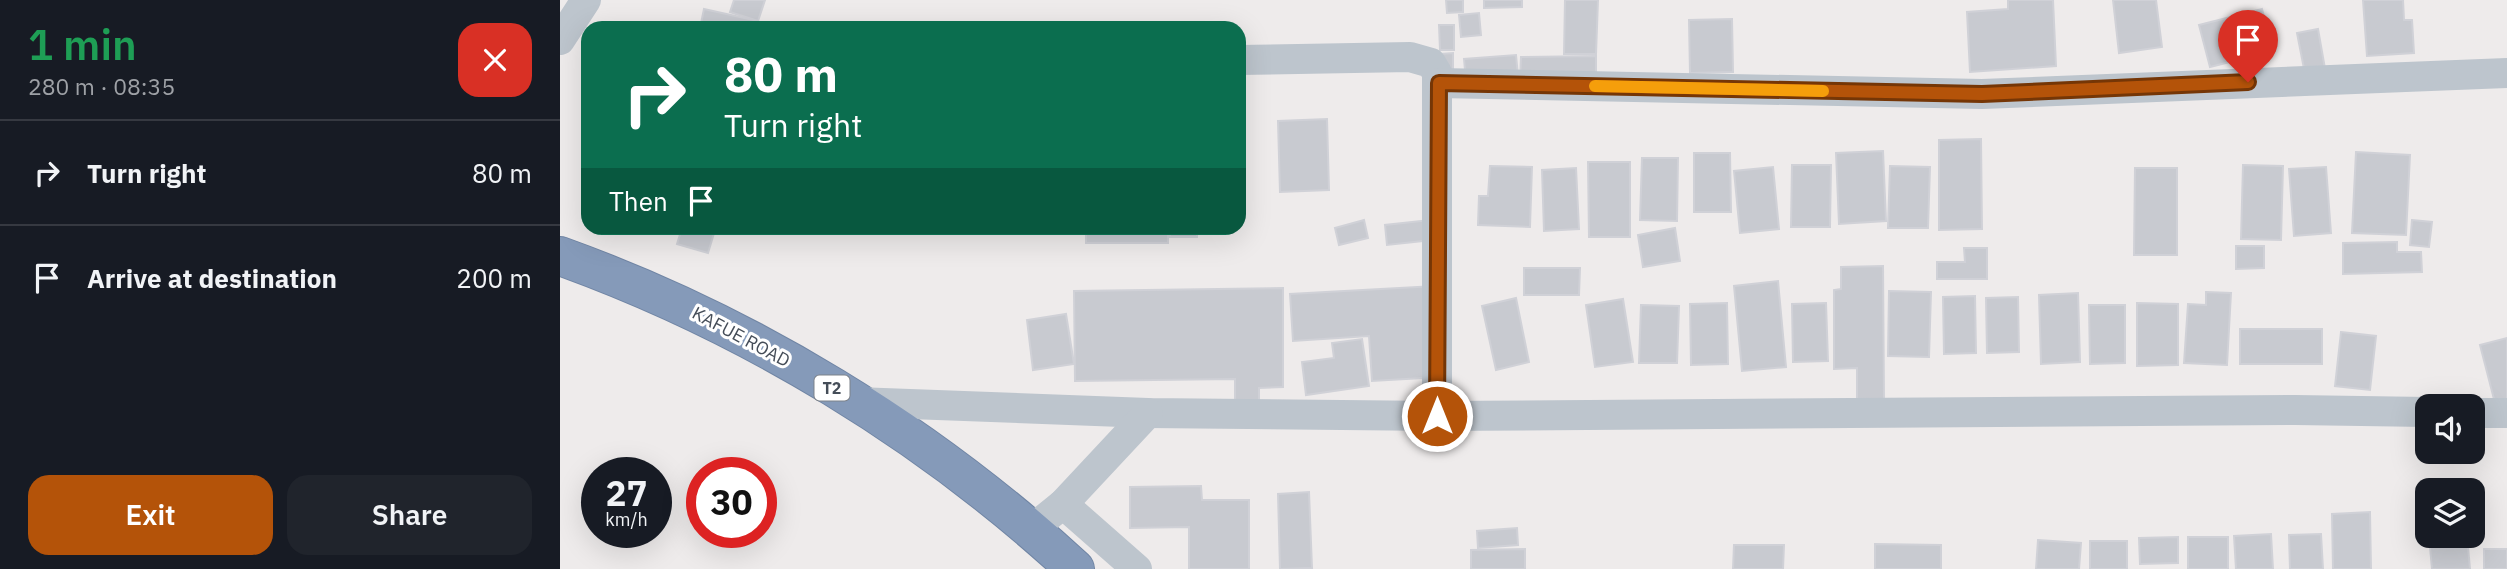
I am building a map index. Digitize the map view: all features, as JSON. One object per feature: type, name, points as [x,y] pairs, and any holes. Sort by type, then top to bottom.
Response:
[{"type":"highway","name":"KAFUE ROAD","points":[[560,256],[705,316],[856,402],[922,445],[1032,529],[1075,569]]},
{"type":"street","points":[[560,40],[586,0]]},
{"type":"street","points":[[1246,60],[1410,57],[1431,63],[1437,73],[1437,416]]},
{"type":"street","points":[[1439,83],[1982,94],[2507,73]]},
{"type":"street","points":[[856,402],[1147,413],[1437,416],[2281,410],[2415,412]]},
{"type":"street","points":[[1032,529],[1063,504],[1147,413]]},
{"type":"street","points":[[2485,413],[2507,413]]},
{"type":"street","points":[[1063,504],[1137,569]]},
{"type":"building","points":[[734,0],[765,0],[758,21],[730,12]]},
{"type":"building","points":[[1446,0],[1463,0],[1463,12],[1447,13]]},
{"type":"building","points":[[1484,0],[1522,0],[1522,7],[1484,8]]},
{"type":"building","points":[[1565,0],[1598,0],[1596,54],[1564,54]]},
{"type":"building","points":[[2008,0],[2053,0],[2056,66],[1970,72],[1967,12],[2008,9]]},
{"type":"building","points":[[2113,0],[2156,0],[2162,47],[2119,53]]},
{"type":"building","points":[[2363,0],[2403,0],[2404,20],[2412,20],[2414,53],[2367,56]]},
{"type":"building","points":[[704,9],[758,21],[701,21]]},
{"type":"building","points":[[2262,9],[2273,51],[2210,67],[2199,25]]},
{"type":"building","points":[[1479,13],[1481,35],[1461,37],[1459,15]]},
{"type":"building","points":[[1732,19],[1733,72],[1690,73],[1689,20]]},
{"type":"building","points":[[1439,25],[1454,25],[1454,50],[1440,50]]},
{"type":"building","points":[[2318,29],[2327,80],[2307,84],[2297,33]]},
{"type":"building","points":[[1453,53],[1453,73],[1438,54]]},
{"type":"building","points":[[1516,55],[1518,76],[1466,81],[1464,59]]},
{"type":"building","points":[[1596,56],[1596,80],[1520,81],[1521,57]]},
{"type":"building","points":[[1327,119],[1329,190],[1280,192],[1278,121]]},
{"type":"building","points":[[1981,139],[1982,229],[1939,230],[1939,140]]},
{"type":"building","points":[[1883,151],[1886,221],[1839,224],[1836,153]]},
{"type":"building","points":[[2356,152],[2410,155],[2406,235],[2352,233]]},
{"type":"building","points":[[1694,153],[1730,153],[1731,212],[1694,212]]},
{"type":"building","points":[[1642,158],[1678,158],[1677,221],[1640,220]]},
{"type":"building","points":[[1588,162],[1630,162],[1630,237],[1589,237]]},
{"type":"building","points":[[1792,165],[1831,165],[1830,227],[1791,227]]},
{"type":"building","points":[[2243,165],[2283,166],[2281,240],[2241,239]]},
{"type":"building","points":[[1490,166],[1532,167],[1530,227],[1478,225],[1479,196],[1488,196]]},
{"type":"building","points":[[1890,166],[1930,167],[1928,228],[1888,228]]},
{"type":"building","points":[[1773,167],[1779,229],[1740,233],[1734,171]]},
{"type":"building","points":[[2326,167],[2331,233],[2294,236],[2289,169]]},
{"type":"building","points":[[1576,168],[1579,229],[1544,231],[1542,170]]},
{"type":"building","points":[[2135,168],[2177,168],[2177,255],[2134,255]]},
{"type":"building","points":[[1439,219],[1441,239],[1387,245],[1385,225]]},
{"type":"building","points":[[1364,220],[1368,238],[1339,245],[1335,228]]},
{"type":"building","points":[[2412,220],[2432,222],[2429,247],[2410,245]]},
{"type":"building","points":[[1675,228],[1680,261],[1643,267],[1638,235]]},
{"type":"building","points":[[680,235],[713,235],[708,253],[677,244]]},
{"type":"building","points":[[1086,235],[1168,235],[1168,243],[1086,243]]},
{"type":"building","points":[[1170,235],[1197,235],[1197,237]]},
{"type":"building","points":[[2397,242],[2397,252],[2421,252],[2422,272],[2343,274],[2343,243]]},
{"type":"building","points":[[2236,246],[2264,246],[2264,268],[2236,269]]},
{"type":"building","points":[[1964,248],[1987,248],[1987,279],[1937,279],[1937,262],[1965,262]]},
{"type":"building","points":[[1883,266],[1884,403],[1857,403],[1857,368],[1834,369],[1834,290],[1841,289],[1841,267]]},
{"type":"building","points":[[1524,268],[1580,268],[1579,295],[1524,295]]},
{"type":"building","points":[[1778,281],[1786,367],[1742,371],[1734,286]]},
{"type":"building","points":[[1435,286],[1440,377],[1372,381],[1369,336],[1293,341],[1290,294]]},
{"type":"building","points":[[1283,288],[1283,387],[1259,388],[1259,401],[1235,401],[1235,379],[1075,381],[1074,291]]},
{"type":"building","points":[[1889,291],[1931,292],[1929,357],[1888,356]]},
{"type":"building","points":[[2206,292],[2231,293],[2227,365],[2184,363],[2188,304],[2206,305]]},
{"type":"building","points":[[2078,293],[2080,362],[2041,364],[2039,295]]},
{"type":"building","points":[[1975,296],[1976,353],[1944,354],[1943,297]]},
{"type":"building","points":[[2018,297],[2019,352],[1987,353],[1986,298]]},
{"type":"building","points":[[1516,298],[1529,362],[1496,370],[1482,306]]},
{"type":"building","points":[[1623,299],[1633,362],[1595,367],[1586,305]]},
{"type":"building","points":[[1727,303],[1728,364],[1691,365],[1690,304]]},
{"type":"building","points":[[1826,303],[1828,361],[1793,362],[1792,304]]},
{"type":"building","points":[[2137,303],[2178,304],[2178,365],[2137,366]]},
{"type":"building","points":[[1641,305],[1679,306],[1677,363],[1639,363]]},
{"type":"building","points":[[2089,305],[2125,305],[2125,363],[2090,364]]},
{"type":"building","points":[[1066,314],[1074,364],[1033,370],[1027,320]]},
{"type":"building","points":[[2240,329],[2322,329],[2322,364],[2240,364]]},
{"type":"building","points":[[2341,332],[2376,336],[2370,390],[2335,386]]},
{"type":"building","points":[[2507,338],[2507,404],[2496,407],[2480,345]]},
{"type":"building","points":[[1362,339],[1369,386],[1306,395],[1302,362],[1334,358],[1332,343]]},
{"type":"building","points":[[1201,486],[1202,500],[1249,500],[1249,569],[1189,569],[1189,527],[1130,528],[1130,487]]},
{"type":"building","points":[[1309,492],[1312,568],[1280,569],[1278,494]]},
{"type":"building","points":[[2370,512],[2371,569],[2333,569],[2332,514]]},
{"type":"building","points":[[1517,528],[1518,545],[1478,548],[1477,531]]},
{"type":"building","points":[[2271,534],[2273,569],[2236,569],[2234,536]]},
{"type":"building","points":[[2321,534],[2323,569],[2290,569],[2289,535]]},
{"type":"building","points":[[2178,537],[2178,563],[2140,564],[2139,538]]},
{"type":"building","points":[[2188,537],[2228,537],[2228,569],[2188,569]]},
{"type":"building","points":[[2038,540],[2081,543],[2079,569],[2036,569]]},
{"type":"building","points":[[2090,541],[2127,541],[2127,569],[2090,569]]},
{"type":"building","points":[[1875,544],[1941,545],[1941,569],[1875,569]]},
{"type":"building","points":[[1734,545],[1784,545],[1783,569],[1733,569]]},
{"type":"building","points":[[2430,548],[2468,548],[2470,569],[2432,569]]},
{"type":"building","points":[[1525,549],[1525,569],[1471,569],[1471,550]]},
{"type":"building","points":[[2484,549],[2507,549],[2507,569],[2484,569]]},
{"type":"slow traffic","points":[[1595,86],[1823,91]]},
{"type":"route","points":[[1437,416],[1439,83],[1982,94],[2248,82]]}]
